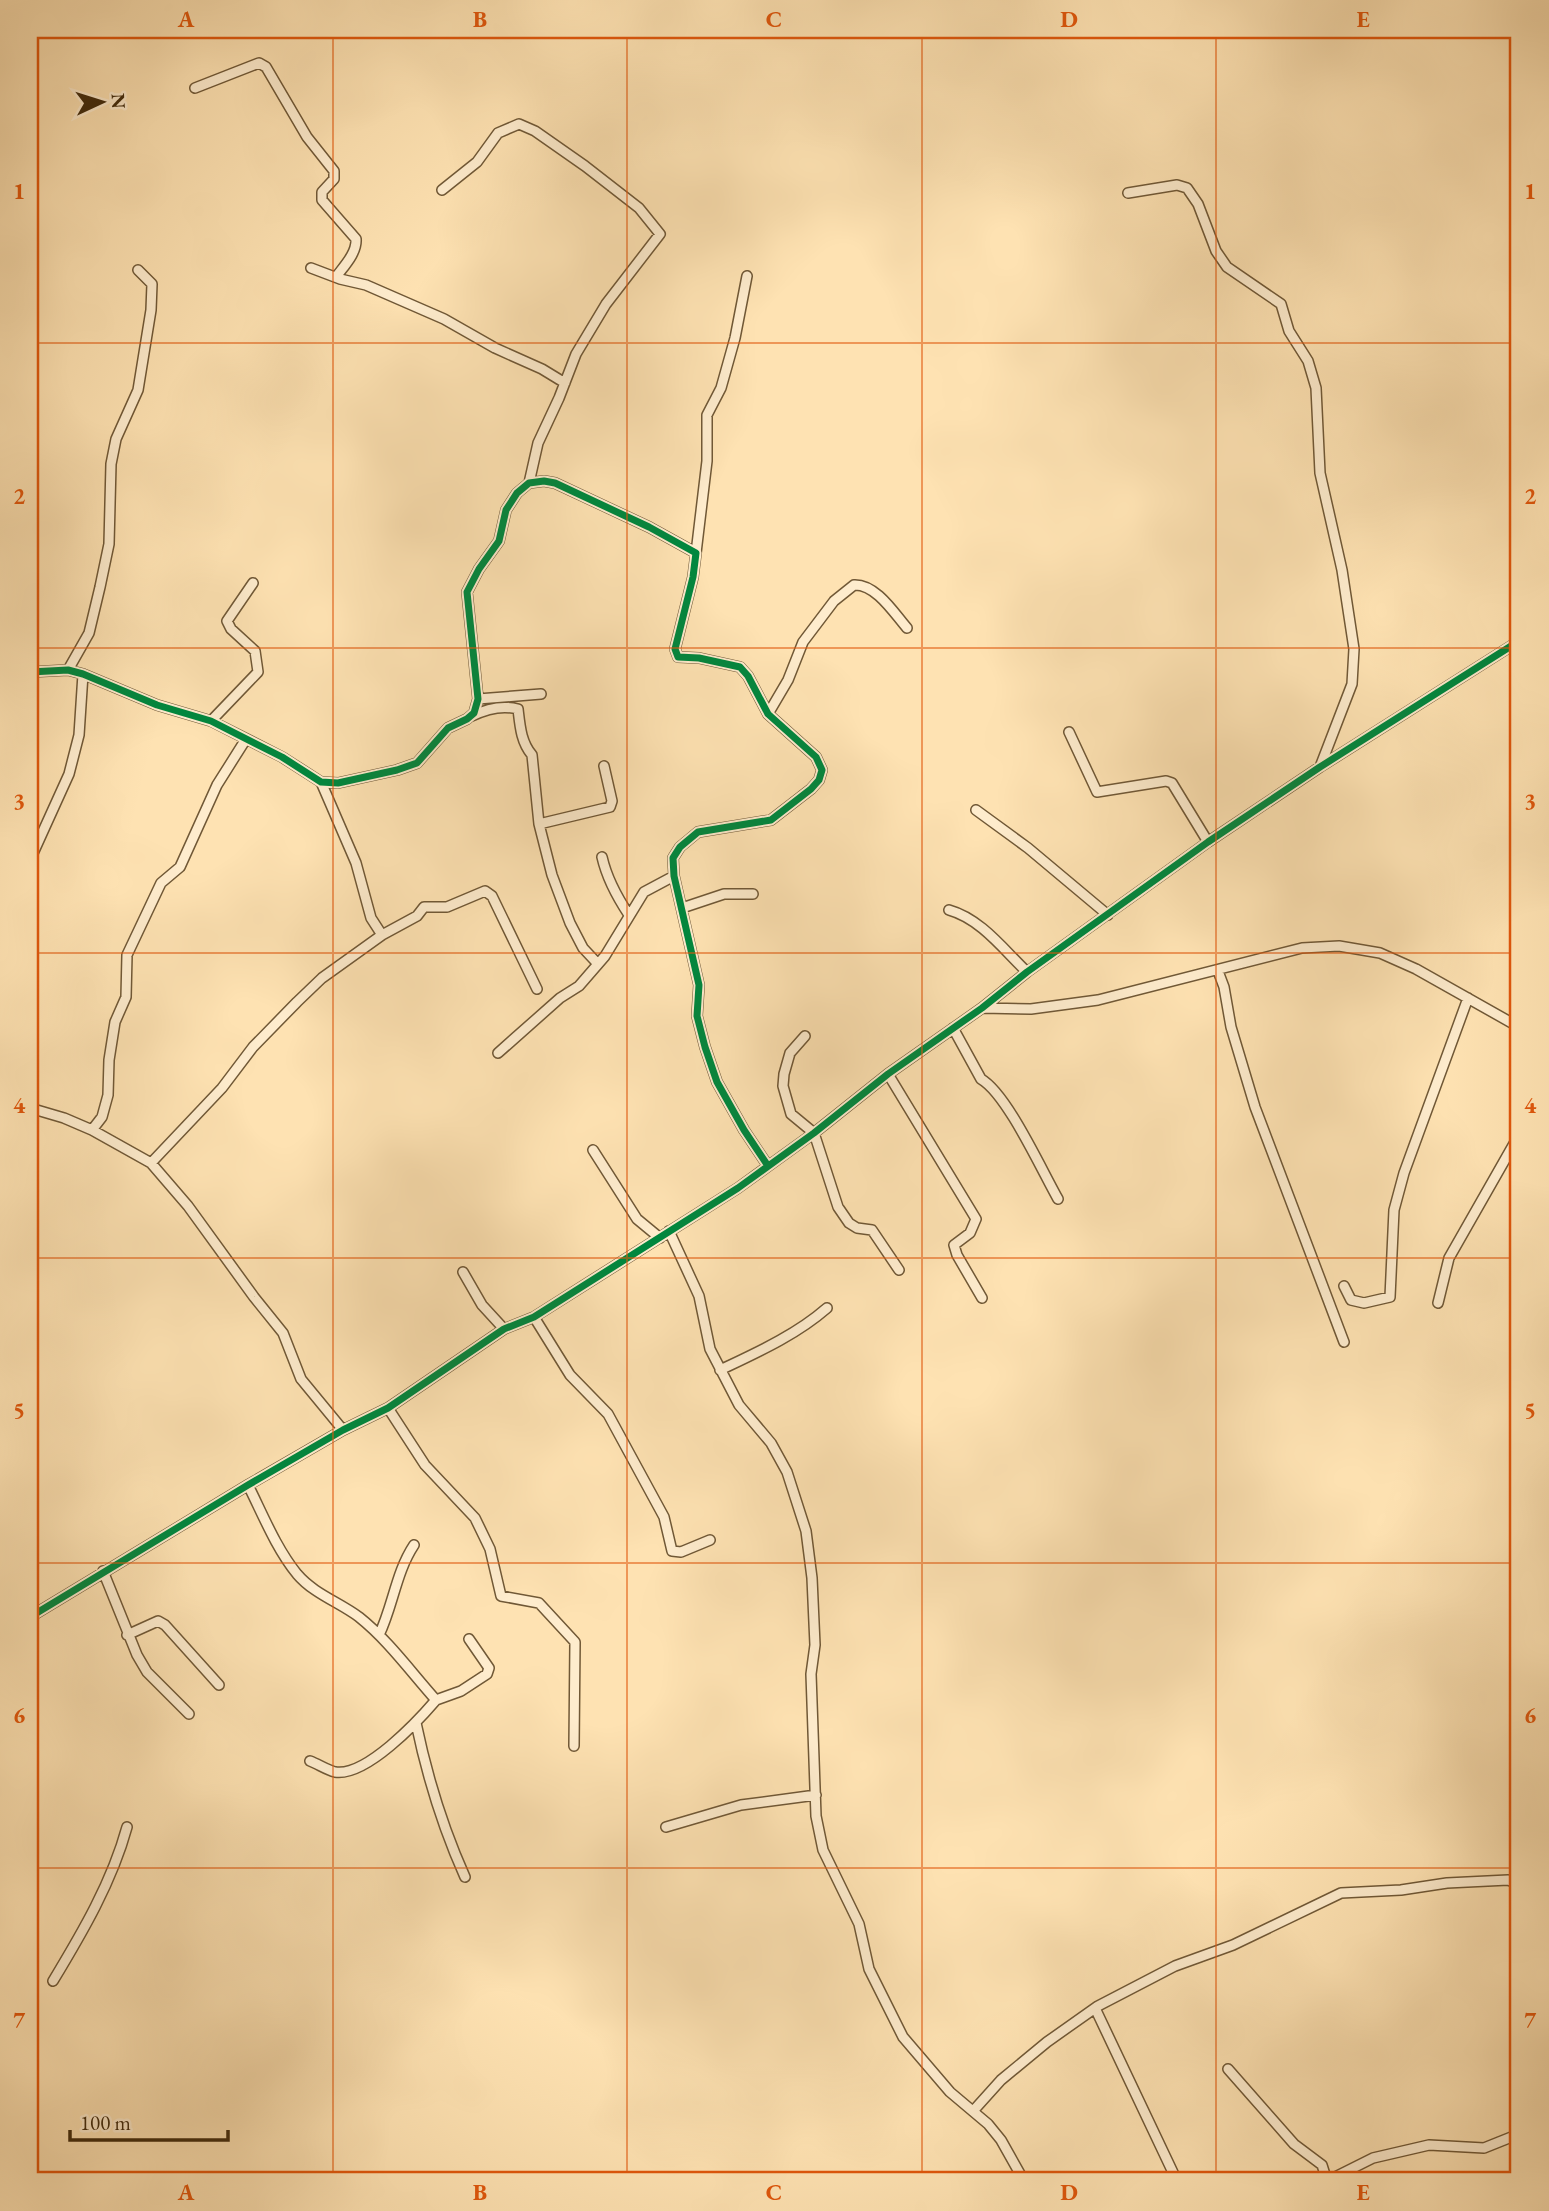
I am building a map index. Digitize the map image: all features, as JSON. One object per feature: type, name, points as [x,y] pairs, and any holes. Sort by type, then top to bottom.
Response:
[{"type":"street","points":[[195,88],[259,62],[266,67],[307,137],[334,172],[334,179],[322,192],[322,200],[356,239],[357,246],[336,277]]},
{"type":"street","points":[[442,190],[477,162],[498,133],[519,124],[535,131],[639,208],[660,234],[606,304],[576,354],[538,443],[529,483]]},
{"type":"street","points":[[1129,192],[1177,185],[1187,188],[1198,205],[1216,251],[1227,267],[1280,303],[1291,336],[1308,361],[1316,388],[1320,473],[1342,570],[1354,649],[1352,684],[1320,767]]},
{"type":"street","points":[[311,268],[366,285],[444,319],[565,383]]},
{"type":"street","points":[[68,670],[89,633],[109,544],[111,464],[116,439],[138,390],[151,310],[152,284],[138,270]]},
{"type":"street","points":[[747,276],[732,351],[721,388],[707,415],[707,461],[694,577],[675,649],[678,657],[699,658],[740,667],[748,676],[768,714],[816,757],[821,769],[819,780],[771,820],[698,832],[680,846],[673,858],[674,876],[699,985],[698,1016],[705,1047],[717,1082],[768,1166]]},
{"type":"street","points":[[30,435],[31,409]]},
{"type":"street","points":[[467,719],[474,713],[478,699],[467,592],[499,541],[506,510],[517,493],[529,483],[555,483],[649,527],[696,553]]},
{"type":"street","points":[[211,721],[258,672],[255,651],[231,629],[227,621],[253,583]]},
{"type":"street","points":[[768,714],[788,680],[803,642],[834,601],[854,584],[865,586],[879,596],[907,628]]},
{"type":"street","points":[[30,1617],[247,1485],[343,1430],[388,1408],[503,1329],[534,1317],[738,1188],[814,1133],[888,1074],[1208,842],[1320,767],[1519,641]]},
{"type":"street","points":[[30,672],[68,670],[83,674],[157,705],[211,721],[282,757],[321,782],[338,783],[417,763],[448,728],[484,710],[509,707],[518,709],[521,733],[526,748],[532,755],[539,824],[552,875],[570,923],[583,948],[598,964]]},
{"type":"street","points":[[30,860],[69,774],[79,735],[83,674]]},
{"type":"street","points":[[478,699],[541,694]]},
{"type":"street","points":[[1069,732],[1097,792],[1166,780],[1172,783],[1208,842]]},
{"type":"street","points":[[92,1130],[102,1117],[108,1095],[109,1060],[115,1022],[126,997],[127,955],[155,893],[161,883],[180,867],[217,785],[246,739]]},
{"type":"street","points":[[539,824],[610,807],[612,802],[604,766]]},
{"type":"street","points":[[321,782],[356,863],[370,918],[382,935]]},
{"type":"street","points":[[976,810],[1028,848],[1108,915]]},
{"type":"street","points":[[602,858],[605,873],[629,915]]},
{"type":"street","points":[[498,1053],[560,998],[579,986],[598,964],[644,892],[674,876]]},
{"type":"street","points":[[151,1163],[222,1088],[253,1047],[322,978],[382,935],[417,916],[424,907],[447,907],[485,891],[492,897],[537,989]]},
{"type":"street","points":[[682,908],[724,894],[753,894]]},
{"type":"street","points":[[949,910],[961,913],[984,928],[1027,972]]},
{"type":"street","points":[[982,1008],[1031,1009],[1098,1000],[1302,948],[1339,946],[1380,953],[1519,1027]]},
{"type":"street","points":[[1218,971],[1224,987],[1231,1027],[1255,1107],[1344,1342]]},
{"type":"street","points":[[1344,1286],[1350,1300],[1364,1303],[1390,1297],[1394,1210],[1404,1174],[1468,998]]},
{"type":"street","points":[[953,1028],[981,1079],[1002,1098],[1058,1199]]},
{"type":"street","points":[[805,1036],[790,1053],[783,1086],[791,1114],[814,1133],[838,1206],[849,1223],[857,1228],[872,1230],[899,1270]]},
{"type":"street","points":[[888,1074],[976,1219],[970,1233],[954,1245],[982,1298]]},
{"type":"street","points":[[30,1108],[92,1130],[151,1163],[188,1206],[283,1333],[301,1379],[343,1430]]},
{"type":"street","points":[[1438,1303],[1449,1258],[1519,1135]]},
{"type":"street","points":[[593,1150],[637,1219],[660,1238]]},
{"type":"street","points":[[669,1231],[699,1296],[710,1349],[739,1405],[771,1443],[787,1472],[806,1531],[812,1578],[815,1645],[811,1674],[816,1816],[823,1850],[859,1924],[869,1969],[903,2037],[950,2092],[974,2110],[1000,2140],[1024,2181]]},
{"type":"street","points":[[463,1272],[482,1305],[503,1329]]},
{"type":"street","points":[[720,1370],[771,1346],[812,1321],[827,1308]]},
{"type":"street","points":[[534,1317],[570,1375],[608,1414],[664,1517],[672,1551],[681,1552],[710,1540]]},
{"type":"street","points":[[388,1408],[425,1465],[475,1518],[491,1549],[502,1596],[539,1603],[575,1642],[575,1746]]},
{"type":"street","points":[[247,1485],[280,1549],[308,1586],[358,1616],[379,1635],[436,1700]]},
{"type":"street","points":[[379,1635],[387,1619],[405,1558],[414,1545]]},
{"type":"street","points":[[103,1571],[127,1635],[147,1672],[189,1714]]},
{"type":"street","points":[[127,1635],[158,1621],[165,1625],[219,1685]]},
{"type":"street","points":[[310,1761],[336,1772],[350,1770],[386,1750],[416,1723],[436,1700],[461,1691],[487,1674],[489,1668],[469,1639]]},
{"type":"street","points":[[416,1723],[430,1780],[453,1851],[465,1877]]},
{"type":"street","points":[[666,1827],[741,1805],[816,1795]]},
{"type":"street","points":[[53,1981],[100,1897],[119,1857],[127,1827]]},
{"type":"street","points":[[974,2110],[1000,2080],[1095,2008],[1141,1982],[1175,1966],[1233,1945],[1341,1892],[1401,1890],[1508,1880],[1519,1884]]},
{"type":"street","points":[[1095,2008],[1177,2181]]},
{"type":"street","points":[[1228,2069],[1294,2144],[1322,2165],[1327,2181],[1373,2158],[1429,2145],[1483,2148],[1519,2134]]},
{"type":"cycle path","points":[[30,672],[68,670],[83,674],[157,705],[211,721],[282,757],[321,782],[338,783],[417,763],[448,728],[474,713],[478,699],[467,592],[499,541],[506,510],[517,493],[529,483],[555,483],[649,527],[696,553],[693,577],[675,649],[678,657],[699,658],[740,667],[748,676],[768,714],[816,757],[822,770],[819,780],[811,789],[771,820],[698,832],[680,847],[673,858],[674,876],[699,985],[697,1016],[705,1047],[717,1082],[768,1166]]},
{"type":"cycle path","points":[[30,1617],[248,1485],[343,1430],[388,1408],[504,1329],[534,1317],[738,1188],[814,1133],[888,1074],[1208,842],[1320,767],[1519,641]]}]
